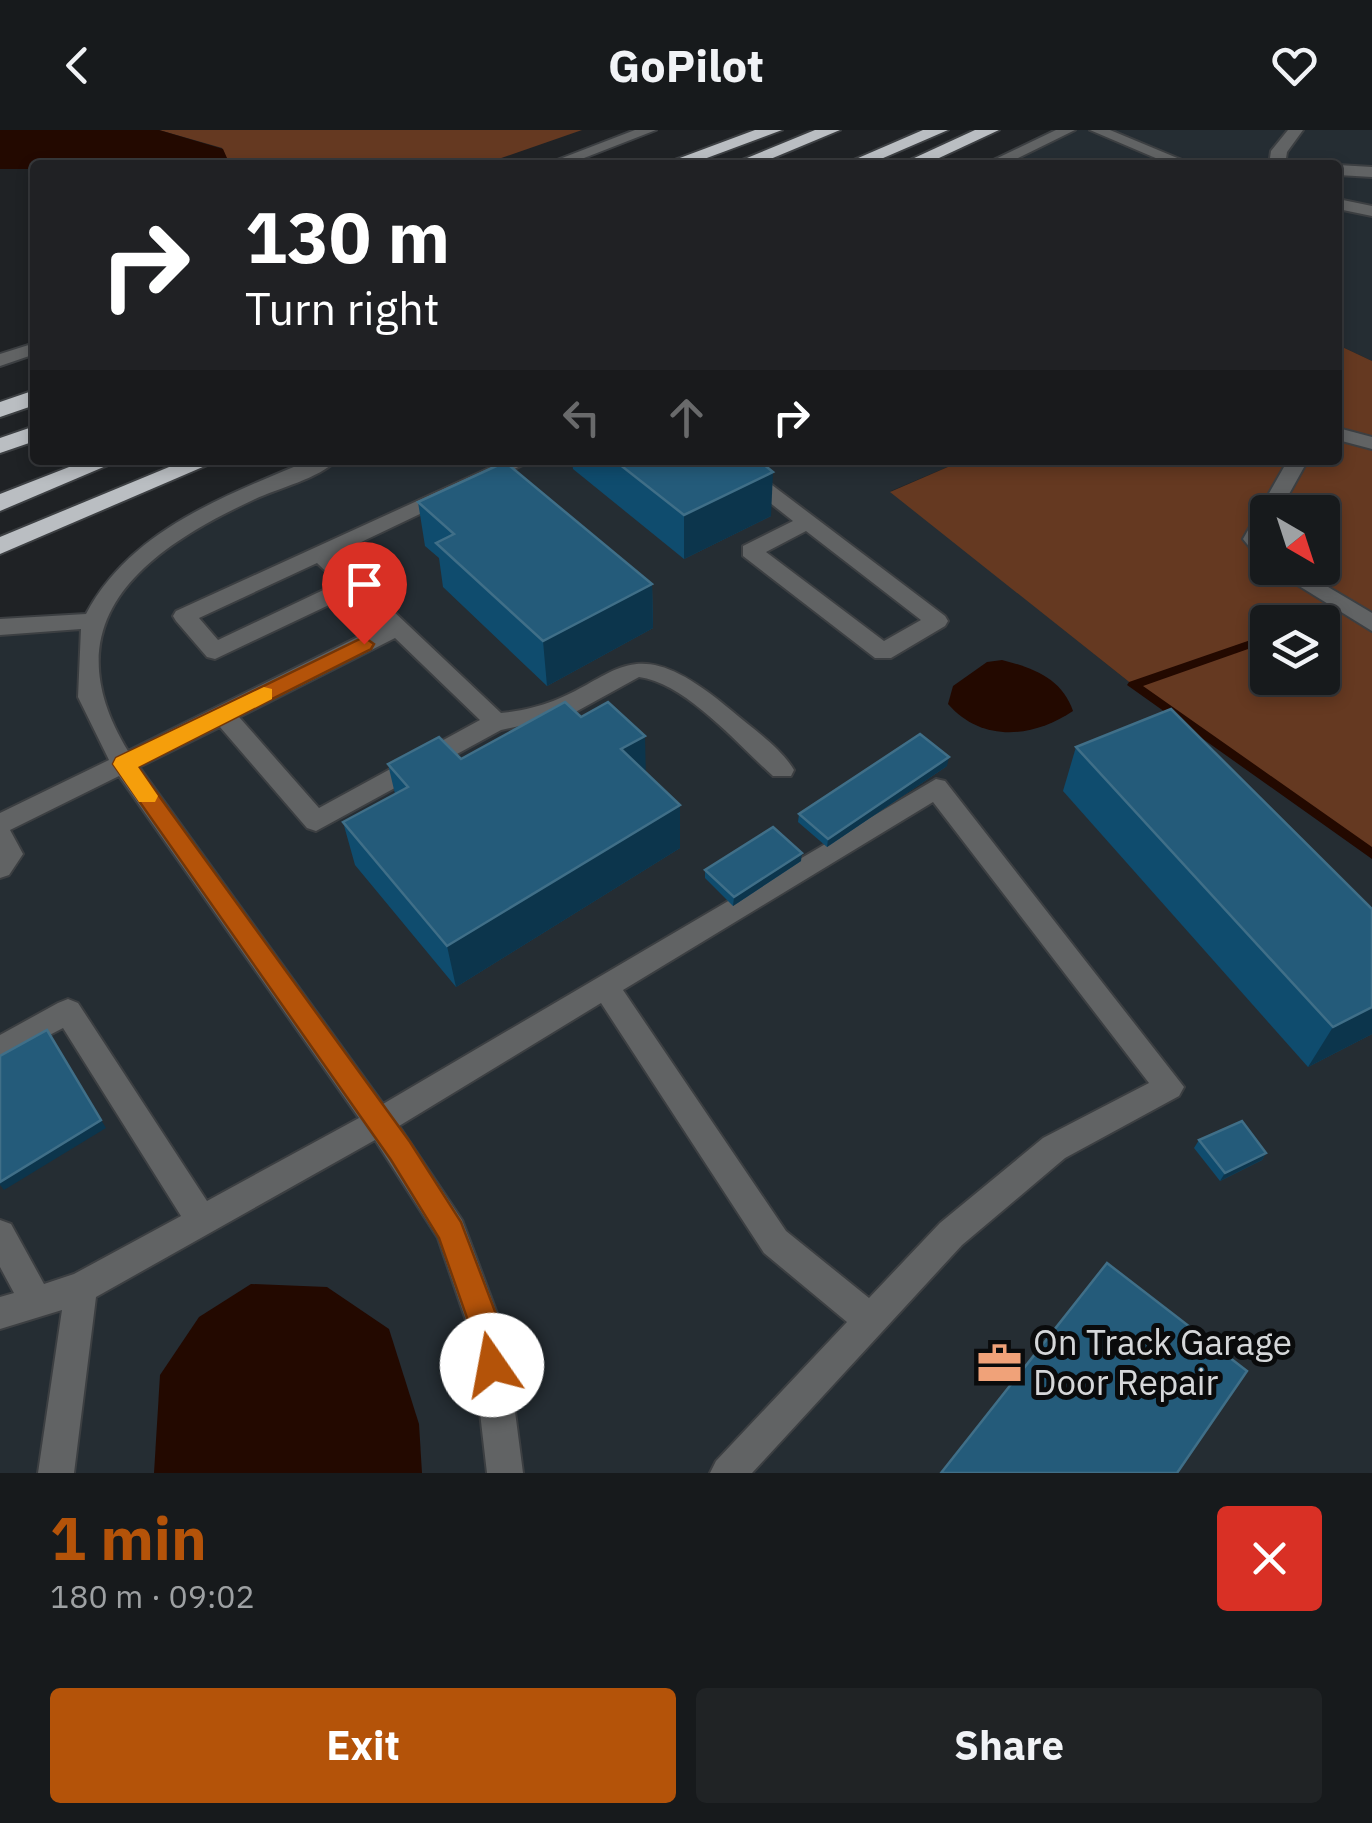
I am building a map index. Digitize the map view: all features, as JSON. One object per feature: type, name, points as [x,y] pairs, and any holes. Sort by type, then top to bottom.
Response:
[{"type":"highway","points":[[685,160],[773,130]]},
{"type":"highway","points":[[752,160],[831,130]]},
{"type":"highway","points":[[864,160],[939,130]]},
{"type":"highway","points":[[920,160],[990,130]]},
{"type":"highway","points":[[0,410],[30,399]]},
{"type":"highway","points":[[0,446],[30,435]]},
{"type":"highway","points":[[0,503],[95,465]]},
{"type":"highway","points":[[0,546],[195,465]]},
{"type":"street","points":[[566,160],[649,130]]},
{"type":"street","points":[[1278,160],[1279,151],[1296,130]]},
{"type":"street","points":[[1006,160],[1079,136],[1168,160]]},
{"type":"street","points":[[1079,136],[1126,160]]},
{"type":"street","points":[[1342,170],[1372,172]]},
{"type":"street","points":[[1342,205],[1372,211]]},
{"type":"street","points":[[0,360],[30,350]]},
{"type":"street","points":[[1342,435],[1372,443]]},
{"type":"street","points":[[315,465],[239,498],[171,536],[118,579],[93,620],[86,668],[89,706],[124,764],[379,1122],[451,1232],[488,1335],[505,1473]]},
{"type":"street","points":[[354,584],[215,652],[184,616],[512,465]]},
{"type":"street","points":[[733,465],[937,621],[883,652],[751,551],[807,522]]},
{"type":"street","points":[[1279,495],[1295,465]]},
{"type":"street","points":[[320,553],[496,722]]},
{"type":"street","points":[[1309,585],[1372,622]]},
{"type":"street","points":[[0,628],[93,620]]},
{"type":"street","points":[[0,824],[399,626]]},
{"type":"street","points":[[223,715],[316,821],[496,722],[528,720],[568,707],[636,669],[656,670],[676,680],[782,770]]},
{"type":"street","points":[[0,1313],[82,1288],[379,1122],[936,788],[1169,1087],[1054,1148],[951,1234],[728,1473]]},
{"type":"street","points":[[0,835],[10,854],[0,868]]},
{"type":"street","points":[[604,988],[774,1242],[872,1320]]},
{"type":"street","points":[[0,1049],[68,1012],[202,1221]]},
{"type":"street","points":[[0,1235],[36,1302]]},
{"type":"street","points":[[56,1473],[82,1288]]},
{"type":"shaded area","points":[[0,130],[159,130],[223,149],[228,160],[30,160],[30,169],[0,169]]},
{"type":"shaded area","points":[[159,130],[582,130],[495,160],[228,160],[222,148]]},
{"type":"shaded area","points":[[1068,130],[1372,130],[1372,361],[1342,347],[1342,160],[1002,160]]},
{"type":"shaded area","points":[[1342,347],[1372,361],[1372,854],[1133,685],[890,492],[952,465],[1342,465]]},
{"type":"shaded area","points":[[317,465],[952,465],[891,491],[1133,685],[1372,854],[1372,1473],[0,1473],[0,628],[93,620],[171,536]]},
{"type":"shaded area","points":[[1002,660],[1045,676],[1062,691],[1073,711],[1041,727],[1008,732],[976,725],[961,717],[948,704],[953,686],[987,662]]},
{"type":"shaded area","points":[[251,1284],[327,1287],[389,1329],[419,1424],[422,1473],[154,1473],[160,1375],[199,1317]]},
{"type":"building","points":[[498,465],[509,465],[652,584],[543,641],[436,543],[454,534],[418,502]]},
{"type":"building","points":[[620,465],[764,465],[773,472],[684,515]]},
{"type":"building","points":[[565,702],[581,717],[608,702],[645,736],[621,749],[680,805],[447,946],[343,822],[408,787],[388,764],[439,737],[461,759]]},
{"type":"building","points":[[1171,709],[1372,909],[1372,1007],[1333,1027],[1076,747]]},
{"type":"building","points":[[920,734],[949,757],[828,839],[799,814]]},
{"type":"building","points":[[773,827],[802,853],[734,897],[705,870]]},
{"type":"building","points":[[47,1030],[101,1120],[0,1182],[0,1056]]},
{"type":"building","points":[[1242,1121],[1266,1153],[1225,1173],[1199,1140]]},
{"type":"building","points":[[1107,1263],[1247,1371],[1177,1473],[941,1473]]},
{"type":"waterway","points":[[1250,644],[1133,685],[1372,854]]},
{"type":"slow traffic","points":[[147,796],[124,764],[264,694]]},
{"type":"place","name":"On Track Garage Door Repair","points":[[1000,1363]]},
{"type":"route","points":[[364,644],[124,764],[400,1151],[451,1232],[488,1335],[492,1365]]}]
